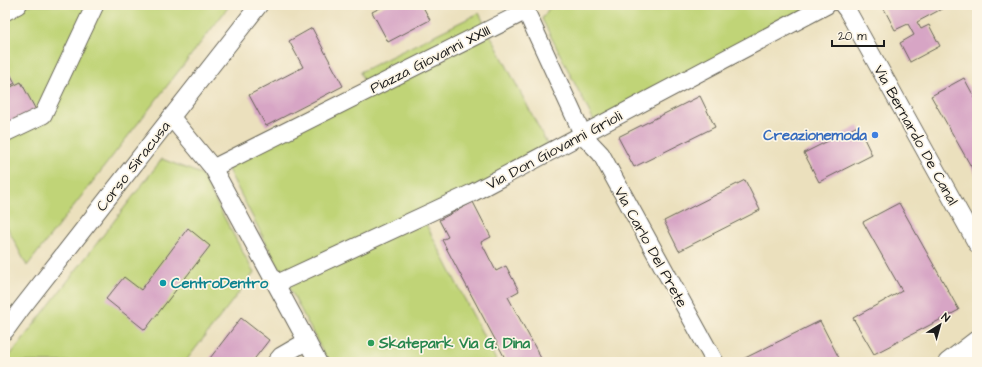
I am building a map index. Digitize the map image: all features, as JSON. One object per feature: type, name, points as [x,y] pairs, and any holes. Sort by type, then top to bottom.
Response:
[{"type":"street","points":[[5,12],[18,5]]},
{"type":"street","points":[[5,133],[43,115],[95,5]]},
{"type":"street","name":"Corso Siracusa","points":[[6,329],[259,5]]},
{"type":"street","name":"Via Don Giovanni Grioli","points":[[276,284],[468,196],[827,5]]},
{"type":"street","name":"Via Bernardo De Canal","points":[[843,5],[848,10],[977,244]]},
{"type":"street","name":"Piazza Giovanni XXIII","points":[[213,168],[526,11],[583,135]]},
{"type":"street","points":[[171,117],[213,168],[318,362]]},
{"type":"street","name":"Via Carlo Del Prete","points":[[583,135],[601,154],[715,362]]},
{"type":"street","points":[[947,362],[977,339]]},
{"type":"street","points":[[281,360],[307,341]]},
{"type":"street","points":[[955,362],[977,357]]},
{"type":"green space","points":[[5,5],[230,5],[27,266],[5,223]]},
{"type":"green space","points":[[551,5],[827,5],[597,127],[542,19]]},
{"type":"green space","points":[[479,13],[551,151],[426,224],[497,362],[328,362],[222,158],[365,85],[360,72]]},
{"type":"green space","points":[[162,159],[201,174],[254,273],[185,362],[5,362]]},
{"type":"building","points":[[386,5],[422,5],[430,20],[388,42],[372,12]]},
{"type":"building","points":[[882,5],[949,5],[917,22],[921,29],[929,25],[940,46],[910,62],[900,43],[914,35],[908,24],[895,30]]},
{"type":"building","points":[[312,28],[343,86],[266,126],[249,95],[303,67],[289,41]]},
{"type":"building","points":[[5,64],[15,83],[5,89]]},
{"type":"building","points":[[964,78],[977,102],[977,177],[931,96]]},
{"type":"building","points":[[21,82],[36,110],[6,125],[5,90]]},
{"type":"building","points":[[700,96],[715,127],[634,167],[618,137]]},
{"type":"building","points":[[858,126],[872,155],[819,182],[804,153]]},
{"type":"building","points":[[745,180],[760,210],[679,251],[664,221]]},
{"type":"building","points":[[473,202],[491,237],[481,242],[496,271],[506,266],[519,291],[508,297],[543,362],[507,362],[442,240],[448,237],[439,220]]},
{"type":"building","points":[[899,203],[959,310],[874,354],[853,318],[902,291],[863,222]]},
{"type":"building","name":"CentroDentro","points":[[188,228],[210,246],[145,330],[106,299],[124,277],[141,290]]},
{"type":"building","points":[[241,318],[269,340],[252,362],[207,362]]},
{"type":"building","points":[[820,321],[839,358],[832,362],[737,362]]},
{"type":"place","name":"Creazionemoda","points":[[875,135]]},
{"type":"place","name":"CentroDentro","points":[[163,283]]},
{"type":"place","name":"Skatepark Via G. Dina","points":[[371,343]]}]
